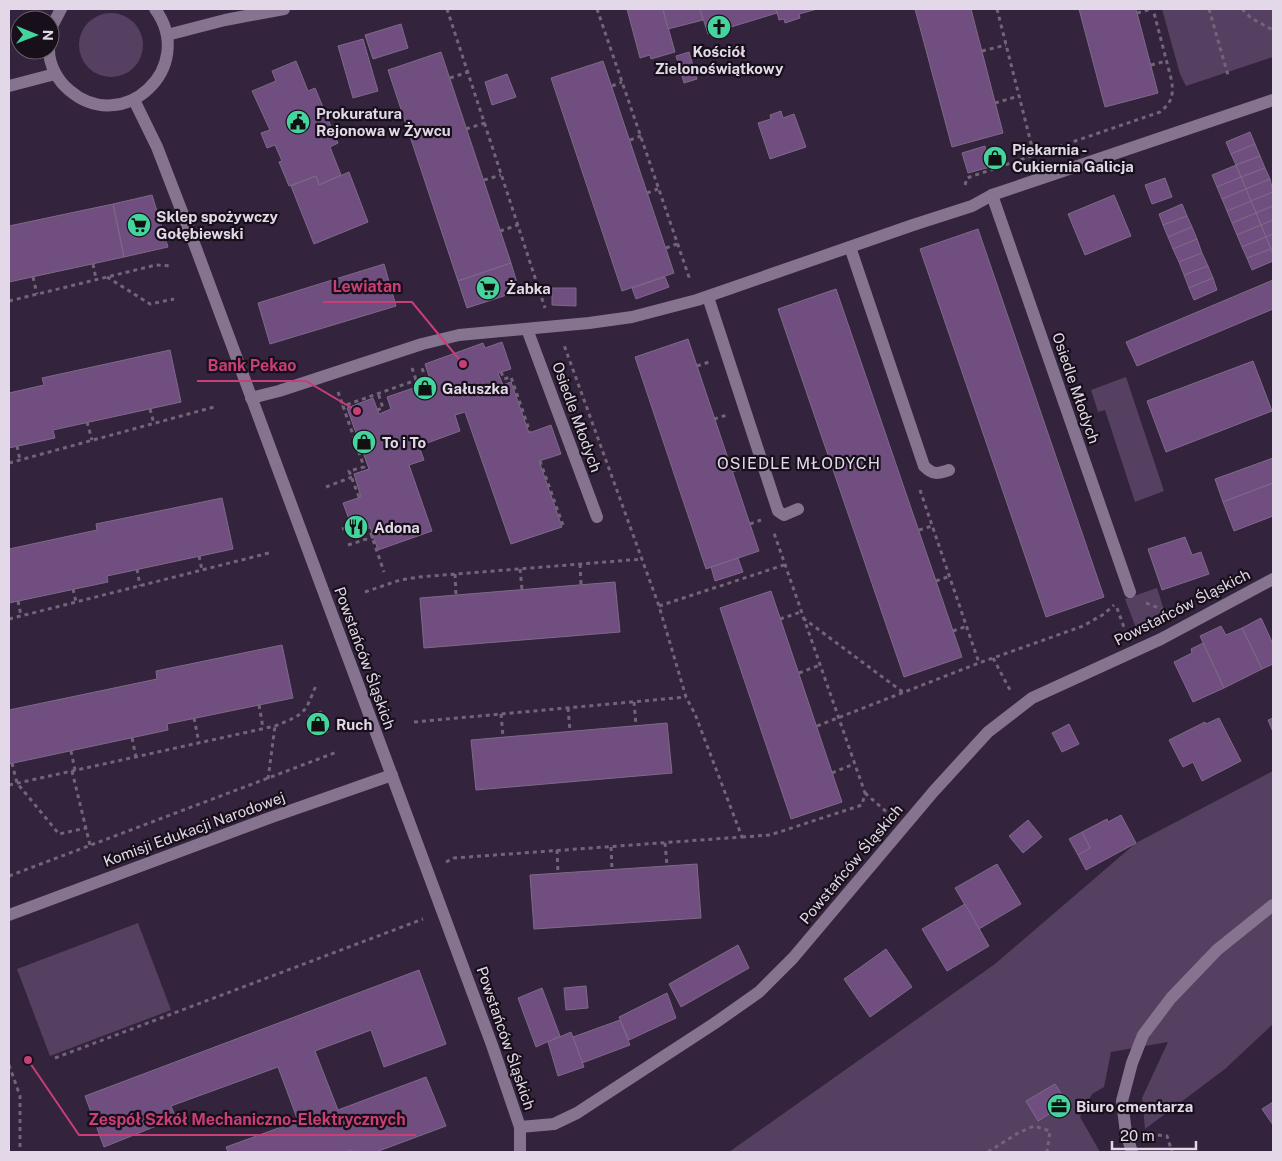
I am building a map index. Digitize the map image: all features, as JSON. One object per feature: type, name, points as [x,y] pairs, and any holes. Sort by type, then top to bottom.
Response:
[{"type":"street","points":[[52,60],[55,74],[75,96],[104,106],[134,100],[150,89],[162,73],[168,54],[168,35],[161,17],[155,9]]},
{"type":"street","points":[[168,35],[226,20],[284,9]]},
{"type":"street","points":[[9,86],[55,74]]},
{"type":"street","name":"Powstańców Śląskich","points":[[134,100],[157,147],[492,1045],[520,1128],[554,1124],[577,1113],[759,992],[793,958],[934,791],[988,732],[1032,698],[1161,639],[1273,579]]},
{"type":"street","points":[[251,398],[284,390],[422,344],[459,335],[632,318],[703,299],[972,206],[992,195],[1273,100]]},
{"type":"street","name":"Osiedle Młodych","points":[[992,195],[1130,592]]},
{"type":"street","points":[[850,247],[924,466],[932,473],[938,474],[949,470]]},
{"type":"street","points":[[703,299],[778,511],[784,515],[798,509]]},
{"type":"street","name":"Osiedle Młodych","points":[[527,329],[597,516]]},
{"type":"street","name":"Komisji Edukacji Narodowej","points":[[9,915],[272,817],[392,775]]},
{"type":"street","points":[[1132,1152],[1126,1134],[1122,1101],[1132,1063],[1144,1035],[1171,998],[1217,950],[1273,906]]},
{"type":"street","points":[[520,1128],[520,1152]]},
{"type":"path","points":[[447,9],[547,314]]},
{"type":"path","points":[[597,9],[677,244],[703,299]]},
{"type":"path","points":[[997,9],[1034,155]]},
{"type":"path","points":[[962,192],[967,178],[1160,112],[1168,105],[1173,94],[1172,82],[1152,9],[1137,13]]},
{"type":"path","points":[[1209,9],[1228,75]]},
{"type":"path","points":[[1242,9],[1251,18],[1273,30]]},
{"type":"path","points":[[982,51],[1006,45]]},
{"type":"path","points":[[1151,65],[1166,61]]},
{"type":"path","points":[[450,78],[468,72]]},
{"type":"path","points":[[612,86],[622,82]]},
{"type":"path","points":[[996,103],[1019,96]]},
{"type":"path","points":[[466,129],[484,123]]},
{"type":"path","points":[[630,140],[641,136]]},
{"type":"path","points":[[484,180],[501,174]]},
{"type":"path","points":[[647,193],[658,189]]},
{"type":"path","points":[[500,231],[518,225]]},
{"type":"path","points":[[666,248],[677,244]]},
{"type":"path","points":[[93,264],[96,280]]},
{"type":"path","points":[[9,301],[156,265],[171,266]]},
{"type":"path","points":[[33,276],[37,294]]},
{"type":"path","points":[[107,277],[150,304],[174,299]]},
{"type":"path","points":[[557,326],[643,559],[686,697],[695,714],[742,837]]},
{"type":"path","points":[[359,498],[349,472],[364,467],[343,406],[425,376],[420,361]]},
{"type":"path","points":[[501,372],[504,379],[511,378],[530,432]]},
{"type":"path","points":[[377,410],[383,408],[378,393]]},
{"type":"path","points":[[9,463],[214,407]]},
{"type":"path","points":[[150,409],[154,424]]},
{"type":"path","points":[[88,422],[92,440]]},
{"type":"path","points":[[17,446],[20,460]]},
{"type":"path","points":[[540,461],[564,528]]},
{"type":"path","points":[[326,487],[352,477]]},
{"type":"path","points":[[368,525],[384,572]]},
{"type":"path","points":[[342,530],[351,526]]},
{"type":"path","points":[[919,530],[932,526]]},
{"type":"path","points":[[772,527],[865,793],[891,816]]},
{"type":"path","points":[[348,545],[373,537]]},
{"type":"path","points":[[9,619],[269,553]]},
{"type":"path","points":[[199,556],[202,570]]},
{"type":"path","points":[[365,592],[400,580],[643,559]]},
{"type":"path","points":[[580,564],[581,584]]},
{"type":"path","points":[[659,606],[784,565]]},
{"type":"path","points":[[136,569],[140,586]]},
{"type":"path","points":[[520,569],[522,590]]},
{"type":"path","points":[[455,574],[456,595]]},
{"type":"path","points":[[936,581],[950,576]]},
{"type":"path","points":[[73,589],[76,602]]},
{"type":"path","points":[[18,601],[21,616]]},
{"type":"path","points":[[1141,601],[1172,613]]},
{"type":"path","points":[[817,726],[1082,626],[1104,614],[1116,604],[1126,636]]},
{"type":"path","points":[[780,619],[801,612]]},
{"type":"path","points":[[803,618],[904,693]]},
{"type":"path","points":[[953,631],[967,626]]},
{"type":"path","points":[[993,658],[1011,692]]},
{"type":"path","points":[[799,673],[820,665]]},
{"type":"path","points":[[9,785],[275,726],[299,716],[305,711],[317,683]]},
{"type":"path","points":[[414,722],[686,697]]},
{"type":"path","points":[[634,702],[636,725]]},
{"type":"path","points":[[259,705],[263,728]]},
{"type":"path","points":[[568,708],[570,731]]},
{"type":"path","points":[[502,714],[503,737]]},
{"type":"path","points":[[194,718],[199,742]]},
{"type":"path","points":[[268,779],[275,726]]},
{"type":"path","points":[[132,738],[136,757]]},
{"type":"path","points":[[71,751],[90,845]]},
{"type":"path","points":[[9,876],[337,752]]},
{"type":"path","points":[[12,763],[17,784],[59,834],[86,828]]},
{"type":"path","points":[[832,773],[854,764]]},
{"type":"path","points":[[454,858],[770,835],[862,805],[865,793]]},
{"type":"path","points":[[665,843],[667,866]]},
{"type":"path","points":[[611,847],[612,869]]},
{"type":"path","points":[[557,850],[558,873]]},
{"type":"path","points":[[55,1058],[426,918]]},
{"type":"path","points":[[9,1065],[20,1096],[20,1152]]},
{"type":"path","points":[[988,1152],[1018,1133],[1034,1126],[1050,1131],[1047,1152]]},
{"type":"path","points":[[1150,1134],[1167,1136],[1172,1152]]},
{"type":"shaded area","points":[[1162,9],[1273,9],[1273,57],[1186,86],[1180,74]]},
{"type":"shaded area","points":[[111,13],[129,19],[137,27],[143,45],[137,63],[129,71],[111,77],[93,71],[85,63],[79,45],[85,27],[93,19]]},
{"type":"shaded area","points":[[1126,377],[1164,491],[1135,502],[1105,410],[1098,412],[1091,390]]},
{"type":"shaded area","points":[[1157,588],[1165,613],[1136,628],[1125,599]]},
{"type":"shaded area","points":[[1273,771],[1273,1024],[1225,1069],[1145,1129],[1142,1098],[1168,1042],[1111,1052],[1104,1087],[1092,1094],[1080,1117],[1100,1152],[729,1152],[995,964],[1136,843]]},
{"type":"shaded area","points":[[138,923],[171,1010],[50,1056],[17,969]]},
{"type":"building","points":[[627,9],[663,9],[675,52],[651,59],[650,55],[640,58]]},
{"type":"building","points":[[663,9],[700,9],[703,20],[668,29]]},
{"type":"building","name":"Kościół Zielonoświątkowy","points":[[700,9],[776,9],[777,13],[708,34]]},
{"type":"building","points":[[776,9],[817,9],[799,14],[800,18],[785,23],[784,19],[779,20]]},
{"type":"building","points":[[915,9],[971,9],[1003,133],[952,147]]},
{"type":"building","points":[[1079,9],[1136,9],[1158,93],[1105,107]]},
{"type":"building","points":[[401,24],[408,48],[373,59],[365,35]]},
{"type":"building","points":[[363,39],[378,91],[353,98],[338,46]]},
{"type":"building","points":[[441,52],[511,263],[458,281],[388,70]]},
{"type":"building","points":[[689,52],[697,79],[684,83],[676,56]]},
{"type":"building","name":"Prokuratura Rejonowa w Żywcu","points":[[296,61],[308,91],[315,88],[338,143],[330,147],[341,175],[319,185],[316,176],[289,186],[279,162],[282,161],[275,145],[267,148],[261,133],[270,130],[252,91],[276,81],[272,71]]},
{"type":"building","points":[[603,61],[674,273],[622,291],[551,78]]},
{"type":"building","points":[[507,74],[516,97],[492,105],[485,82]]},
{"type":"building","points":[[781,111],[783,118],[794,114],[806,147],[770,159],[758,123],[771,119],[770,115]]},
{"type":"building","points":[[1250,132],[1255,144],[1231,154],[1226,142]]},
{"type":"building","points":[[1255,144],[1260,156],[1236,165],[1231,154]]},
{"type":"building","points":[[985,146],[990,167],[968,173],[962,153]]},
{"type":"building","name":"Piekarnia - Cukiernia Galicja","points":[[999,150],[1002,163],[990,167],[987,154]]},
{"type":"building","points":[[1260,156],[1265,168],[1241,177],[1236,165]]},
{"type":"building","points":[[1236,165],[1241,177],[1217,187],[1212,175]]},
{"type":"building","points":[[1265,168],[1270,179],[1246,189],[1241,177]]},
{"type":"building","points":[[349,172],[368,222],[314,244],[291,186],[316,176],[319,185]]},
{"type":"building","points":[[1241,177],[1246,189],[1222,199],[1217,187]]},
{"type":"building","points":[[1165,178],[1172,197],[1152,204],[1145,185]]},
{"type":"building","points":[[1270,179],[1273,192],[1251,201],[1246,189]]},
{"type":"building","points":[[1246,189],[1251,201],[1227,211],[1222,199]]},
{"type":"building","points":[[1273,192],[1273,206],[1256,213],[1251,201]]},
{"type":"building","name":"Sklep spożywczy Gołębiewski","points":[[152,195],[168,247],[124,257],[113,204]]},
{"type":"building","points":[[1114,195],[1131,236],[1085,255],[1068,214]]},
{"type":"building","points":[[1251,201],[1256,213],[1232,223],[1227,211]]},
{"type":"building","points":[[113,204],[124,257],[9,282],[9,226]]},
{"type":"building","points":[[1182,204],[1187,216],[1163,225],[1159,214]]},
{"type":"building","points":[[1273,206],[1273,220],[1261,225],[1256,213]]},
{"type":"building","points":[[1256,213],[1261,225],[1237,235],[1232,223]]},
{"type":"building","points":[[1187,216],[1192,227],[1168,237],[1163,225]]},
{"type":"building","points":[[1273,220],[1273,234],[1266,237],[1261,225]]},
{"type":"building","points":[[1261,225],[1266,237],[1242,247],[1237,235]]},
{"type":"building","points":[[1192,227],[1197,239],[1173,249],[1168,237]]},
{"type":"building","points":[[978,229],[1104,597],[1046,617],[920,249]]},
{"type":"building","points":[[1273,234],[1273,248],[1271,249],[1266,237]]},
{"type":"building","points":[[1266,237],[1271,249],[1247,258],[1242,247]]},
{"type":"building","points":[[1197,239],[1202,253],[1179,262],[1173,249]]},
{"type":"building","points":[[1271,249],[1273,261],[1252,270],[1247,258]]},
{"type":"building","points":[[1202,253],[1208,266],[1184,275],[1179,262]]},
{"type":"building","name":"Żabka","points":[[511,263],[517,283],[513,293],[467,308],[458,281]]},
{"type":"building","points":[[384,264],[396,306],[270,344],[258,303]]},
{"type":"building","points":[[1208,266],[1213,278],[1189,288],[1184,275]]},
{"type":"building","points":[[665,277],[669,287],[636,299],[632,288]]},
{"type":"building","points":[[1213,278],[1217,290],[1194,300],[1189,288]]},
{"type":"building","points":[[1273,280],[1273,309],[1137,366],[1126,342]]},
{"type":"building","points":[[552,288],[576,288],[576,306],[552,305]]},
{"type":"building","points":[[836,289],[962,657],[904,677],[778,309]]},
{"type":"building","points":[[688,339],[759,551],[706,569],[635,357]]},
{"type":"building","points":[[502,342],[511,369],[498,373],[503,385],[511,382],[529,433],[551,425],[561,454],[539,461],[562,527],[511,544],[465,412],[455,415],[460,431],[419,446],[424,460],[409,465],[432,531],[378,550],[369,524],[353,530],[343,503],[361,497],[354,474],[369,469],[347,408],[373,398],[379,414],[391,409],[387,397],[431,382],[425,364],[483,343],[485,348]]},
{"type":"building","points":[[170,350],[181,402],[53,430],[55,438],[9,448],[9,393],[44,385],[42,378]]},
{"type":"building","points":[[1253,361],[1272,411],[1166,452],[1147,401]]},
{"type":"building","points":[[1273,458],[1273,483],[1223,502],[1215,479]]},
{"type":"building","points":[[1273,483],[1273,516],[1234,531],[1223,502]]},
{"type":"building","points":[[222,498],[233,549],[107,576],[108,582],[9,603],[9,549],[97,530],[96,524]]},
{"type":"building","points":[[1185,537],[1192,555],[1201,552],[1209,574],[1162,590],[1148,549]]},
{"type":"building","points":[[738,558],[743,572],[715,581],[711,567]]},
{"type":"building","points":[[615,582],[620,632],[424,648],[420,598]]},
{"type":"building","points":[[771,591],[842,802],[791,819],[720,608]]},
{"type":"building","points":[[1261,618],[1273,644],[1273,664],[1262,669],[1242,628]]},
{"type":"building","points":[[1221,626],[1226,635],[1242,628],[1262,669],[1224,688],[1200,636]]},
{"type":"building","points":[[1203,643],[1224,688],[1193,702],[1174,662],[1192,653],[1191,649]]},
{"type":"building","points":[[282,645],[293,698],[167,724],[168,730],[9,764],[9,710],[157,679],[156,671]]},
{"type":"building","name":"Ruch","points":[[321,711],[328,732],[315,736],[308,716]]},
{"type":"building","points":[[1219,718],[1241,761],[1202,781],[1193,762],[1183,767],[1169,740],[1205,722],[1206,724]]},
{"type":"building","points":[[1273,718],[1273,732],[1268,720]]},
{"type":"building","points":[[667,723],[672,773],[476,790],[471,740]]},
{"type":"building","points":[[1069,724],[1079,744],[1062,752],[1052,733]]},
{"type":"building","points":[[1121,815],[1136,843],[1086,870],[1078,855],[1090,848],[1082,832],[1107,819],[1108,822]]},
{"type":"building","points":[[1028,820],[1042,837],[1023,853],[1009,836]]},
{"type":"building","points":[[1082,832],[1090,848],[1078,855],[1069,839]]},
{"type":"building","points":[[697,864],[701,918],[534,929],[530,875]]},
{"type":"building","points":[[997,864],[1021,904],[979,929],[955,888]]},
{"type":"building","points":[[965,904],[989,946],[947,971],[922,929]]},
{"type":"building","points":[[738,945],[749,968],[681,1007],[669,984]]},
{"type":"building","points":[[886,949],[912,987],[870,1017],[844,979]]},
{"type":"building","points":[[419,970],[446,1044],[384,1067],[371,1030],[315,1051],[338,1110],[426,1077],[446,1126],[376,1152],[353,1152],[352,1150],[345,1152],[228,1152],[226,1147],[298,1121],[278,1067],[171,1106],[176,1118],[104,1147],[85,1096]]},
{"type":"building","points":[[586,986],[588,1008],[566,1010],[564,988]]},
{"type":"building","points":[[542,988],[560,1036],[536,1047],[518,998]]},
{"type":"building","points":[[667,993],[676,1018],[629,1040],[619,1017]]},
{"type":"building","points":[[620,1020],[630,1045],[582,1063],[573,1037]]},
{"type":"building","points":[[571,1032],[584,1067],[558,1076],[548,1042]]},
{"type":"building","points":[[1055,1084],[1067,1103],[1038,1121],[1026,1101]]},
{"type":"building","points":[[1273,1102],[1273,1125],[1262,1109]]},
{"type":"place","name":"Kościół Zielonoświątkowy","points":[[719,27]]},
{"type":"place","name":"Prokuratura Rejonowa w Żywcu","points":[[298,122]]},
{"type":"place","name":"Piekarnia - Cukiernia Galicja","points":[[995,158]]},
{"type":"place","name":"Sklep spożywczy Gołębiewski","points":[[139,225]]},
{"type":"place","name":"Żabka","points":[[488,288]]},
{"type":"place","name":"Lewiatan","points":[[463,364]]},
{"type":"place","name":"Gałuszka","points":[[425,388]]},
{"type":"place","name":"Bank Pekao","points":[[357,411]]},
{"type":"place","name":"To i To","points":[[364,442]]},
{"type":"place","name":"Adona","points":[[356,527]]},
{"type":"place","name":"Ruch","points":[[318,724]]},
{"type":"place","name":"Zespół Szkół Mechaniczno-Elektrycznych","points":[[28,1060]]},
{"type":"place","name":"Biuro cmentarza","points":[[1059,1106]]},
{"type":"district","name":"OSIEDLE MŁODYCH","points":[[799,463]]}]
